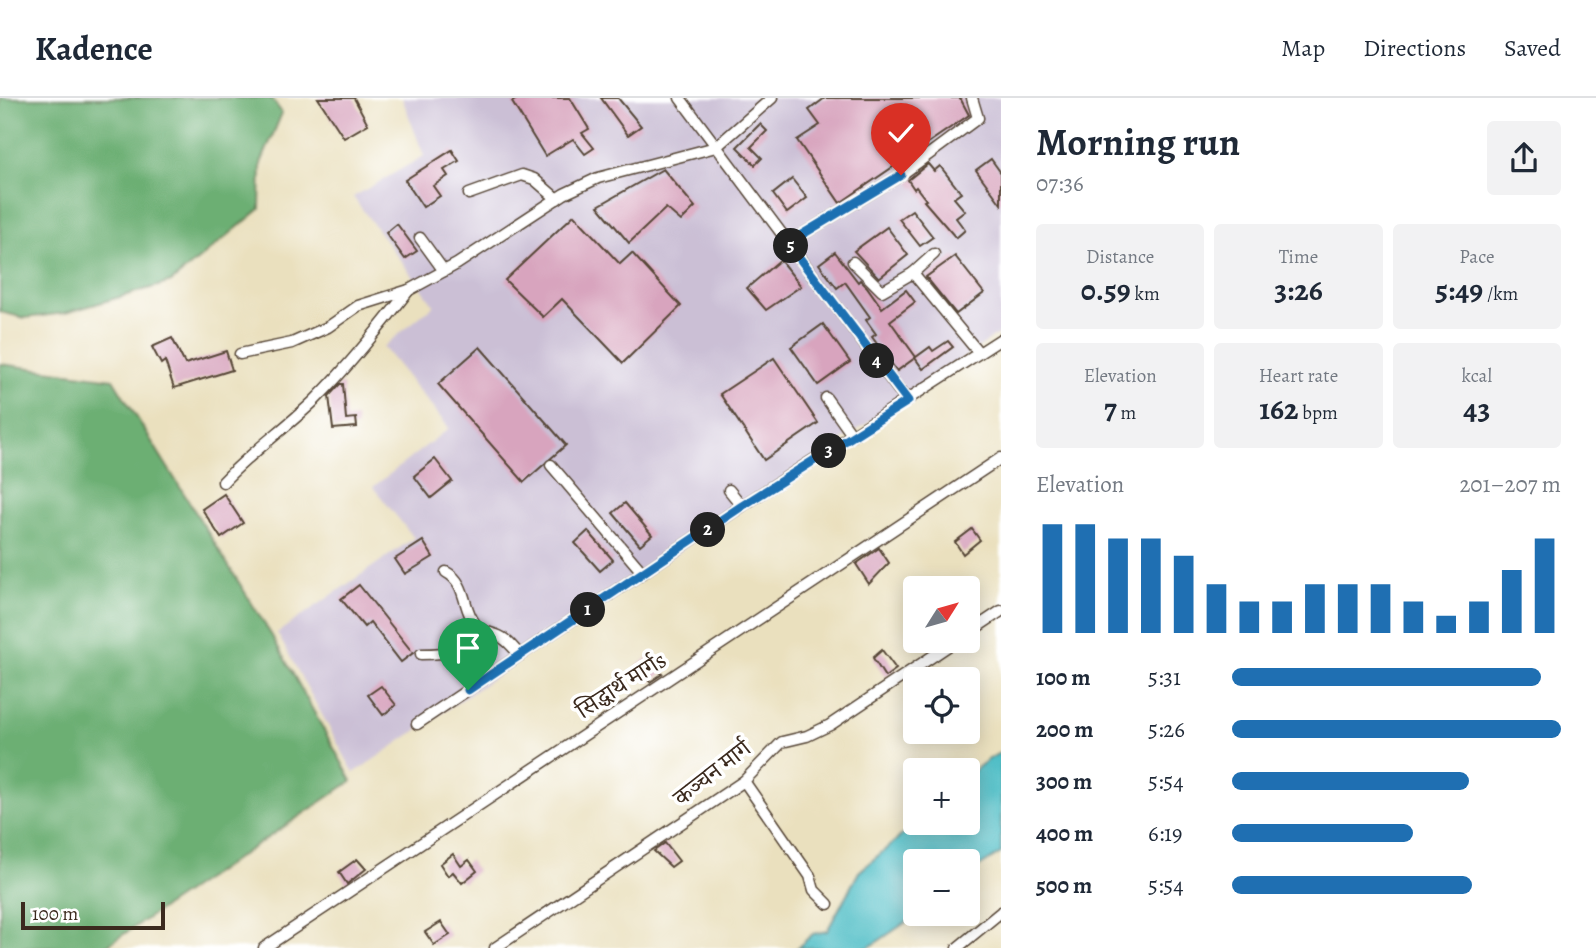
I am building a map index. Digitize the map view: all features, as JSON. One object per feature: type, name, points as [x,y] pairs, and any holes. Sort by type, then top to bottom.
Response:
[{"type":"street","points":[[680,98],[908,401]]},
{"type":"street","points":[[240,354],[292,343],[328,327],[358,306],[410,290],[557,199],[598,178],[716,146],[772,98]]},
{"type":"street","points":[[788,243],[901,175],[978,118],[976,103],[972,98]]},
{"type":"street","points":[[469,194],[522,174],[534,179],[557,199]]},
{"type":"street","points":[[420,238],[444,271]]},
{"type":"street","points":[[853,262],[882,291],[913,273],[934,254]]},
{"type":"street","points":[[913,273],[979,353]]},
{"type":"street","points":[[223,482],[246,458],[313,402],[354,358],[410,290]]},
{"type":"street","points":[[417,724],[742,506],[1001,339]]},
{"type":"street","points":[[825,398],[853,436]]},
{"type":"street","name":"सिद्धार्थ मार्गs","points":[[264,948],[1001,458]]},
{"type":"street","points":[[551,465],[643,573]]},
{"type":"street","points":[[729,490],[742,506]]},
{"type":"street","points":[[446,572],[455,577],[473,622],[479,628],[502,637],[520,655]]},
{"type":"street","points":[[980,626],[1001,611]]},
{"type":"street","points":[[421,654],[456,652],[479,628]]},
{"type":"street","name":"कञ्चन मार्ग","points":[[495,948],[744,781],[782,742],[830,725],[938,653]]},
{"type":"street","points":[[744,781],[810,876],[814,890],[828,904]]},
{"type":"street","points":[[957,948],[1001,912]]},
{"type":"shaded area","points":[[402,98],[1001,98],[1001,332],[354,773],[277,633],[414,538],[373,487],[449,428],[383,347],[434,305],[353,197],[424,156]]},
{"type":"green space","points":[[0,98],[271,98],[282,113],[261,163],[260,209],[171,282],[65,313],[25,318],[0,312]]},
{"type":"green space","points":[[0,364],[113,379],[272,636],[352,781],[103,948],[0,948]]},
{"type":"water","points":[[1001,752],[1001,853],[980,866],[980,849],[903,849],[903,924],[868,948],[797,948],[813,934],[827,931],[859,872],[903,834],[980,835],[980,766]]},
{"type":"building","points":[[318,98],[354,98],[368,124],[344,138]]},
{"type":"building","points":[[519,98],[570,98],[589,129],[582,133],[594,148],[585,154],[573,139],[545,156],[512,102]]},
{"type":"building","points":[[601,98],[618,98],[641,126],[628,135]]},
{"type":"building","points":[[825,98],[960,98],[969,115],[840,203],[797,140],[820,125],[809,110]]},
{"type":"building","points":[[760,124],[767,131],[751,147],[762,158],[755,165],[737,147]]},
{"type":"building","points":[[452,150],[459,161],[444,170],[448,176],[433,186],[440,196],[423,207],[405,180]]},
{"type":"building","points":[[991,159],[1001,173],[1001,204],[976,170]]},
{"type":"building","points":[[928,164],[934,171],[940,166],[961,193],[954,198],[965,211],[956,218],[965,230],[956,238],[908,180]]},
{"type":"building","points":[[663,169],[695,207],[681,221],[666,208],[629,243],[598,206]]},
{"type":"building","points":[[792,179],[807,198],[787,213],[773,194]]},
{"type":"building","points":[[912,210],[933,237],[920,246],[899,219]]},
{"type":"building","points":[[574,215],[620,264],[632,253],[681,306],[623,363],[562,299],[543,317],[505,280]]},
{"type":"building","points":[[397,224],[417,251],[405,259],[386,233]]},
{"type":"building","points":[[887,227],[908,255],[879,278],[854,251]]},
{"type":"building","points":[[835,252],[882,308],[906,290],[915,302],[890,321],[916,357],[930,347],[933,351],[948,341],[953,347],[923,369],[915,358],[897,371],[872,337],[876,334],[866,320],[870,317],[845,282],[837,288],[819,264]]},
{"type":"building","points":[[955,256],[984,293],[956,314],[926,277]]},
{"type":"building","points":[[780,260],[801,286],[766,310],[747,288]]},
{"type":"building","points":[[823,324],[850,362],[818,385],[791,347]]},
{"type":"building","points":[[172,338],[185,364],[226,351],[232,370],[174,388],[165,361],[161,364],[152,347]]},
{"type":"building","points":[[480,347],[566,445],[524,482],[438,384]]},
{"type":"building","points":[[774,358],[818,423],[764,460],[720,394]]},
{"type":"building","points":[[343,384],[346,419],[356,418],[357,427],[333,429],[329,396]]},
{"type":"building","points":[[435,459],[452,481],[431,498],[414,476]]},
{"type":"building","points":[[224,494],[243,523],[221,538],[202,509]]},
{"type":"building","points":[[625,503],[652,535],[640,545],[613,513]]},
{"type":"building","points":[[972,529],[980,540],[963,554],[955,542]]},
{"type":"building","points":[[588,531],[613,560],[600,571],[575,543]]},
{"type":"building","points":[[423,541],[433,557],[405,574],[395,559]]},
{"type":"building","points":[[879,548],[889,563],[869,584],[856,564]]},
{"type":"building","points":[[359,585],[413,653],[401,662],[370,622],[364,627],[341,599]]},
{"type":"building","points":[[882,650],[896,669],[885,677],[873,658]]},
{"type":"building","points":[[649,657],[662,674],[650,682],[637,666]]},
{"type":"building","points":[[381,686],[396,705],[383,715],[368,695]]},
{"type":"building","points":[[665,843],[679,861],[671,867],[654,851]]},
{"type":"building","points":[[453,854],[461,866],[469,860],[477,871],[462,883],[453,872],[448,876],[440,864]]},
{"type":"building","points":[[357,859],[366,869],[347,884],[339,872]]},
{"type":"building","points":[[441,922],[450,935],[434,945],[425,932]]},
{"type":"route","points":[[468,690],[742,506],[908,401],[788,243],[901,175]]}]
